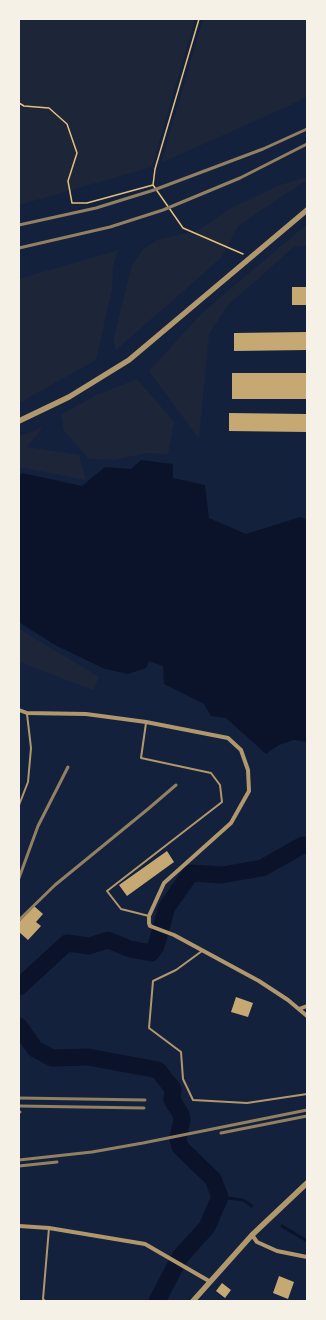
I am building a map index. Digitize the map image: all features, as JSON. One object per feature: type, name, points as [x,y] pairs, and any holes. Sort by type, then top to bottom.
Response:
[{"type":"street","points":[[19,421],[69,397],[129,360],[307,210]]},
{"type":"street","points":[[19,710],[27,713],[86,714],[146,722],[228,738],[241,750],[248,770],[249,791],[231,823],[164,883],[149,916],[150,926],[174,935],[259,981],[307,1016]]},
{"type":"street","points":[[299,1009],[307,1006]]},
{"type":"street","points":[[193,1301],[209,1281],[252,1235],[307,1183]]},
{"type":"street","points":[[19,1226],[49,1228],[145,1244],[209,1281]]},
{"type":"street","points":[[252,1235],[257,1242],[277,1251],[307,1257]]},
{"type":"lane","points":[[19,805],[28,782],[31,748],[27,713]]},
{"type":"lane","points":[[146,722],[141,758],[211,773],[220,785],[222,802],[107,891],[121,909],[149,916]]},
{"type":"lane","points":[[203,950],[176,970],[153,981],[149,1028],[181,1052],[183,1078],[193,1100],[247,1103],[307,1094]]},
{"type":"lane","points":[[45,1301],[43,1299],[49,1228]]},
{"type":"path","points":[[199,19],[155,169],[153,185],[183,228],[252,257]]},
{"type":"path","points":[[19,103],[24,106],[49,108],[67,124],[77,153],[68,182],[72,203],[87,203],[153,185]]},
{"type":"shaded area","points":[[19,19],[195,19],[152,167],[19,205]]},
{"type":"shaded area","points":[[203,19],[307,19],[307,96],[295,103],[161,163]]},
{"type":"shaded area","points":[[307,177],[307,180],[238,226],[222,257],[116,350],[113,341],[132,265],[143,249],[157,240],[197,231],[231,208],[280,185]]},
{"type":"shaded area","points":[[307,224],[307,246],[295,246],[228,305],[209,334],[199,439],[149,371],[202,313]]},
{"type":"shaded area","points":[[118,250],[113,268],[112,289],[96,360],[19,403],[19,279]]},
{"type":"shaded area","points":[[137,379],[174,422],[168,454],[146,453],[115,460],[89,459],[64,431],[61,415],[94,396]]},
{"type":"shaded area","points":[[43,427],[27,447],[79,455],[86,480],[19,467],[19,436]]},
{"type":"shaded area","points":[[141,460],[173,464],[173,478],[205,485],[209,518],[246,534],[300,517],[307,520],[307,742],[294,740],[279,745],[266,754],[226,718],[211,716],[204,704],[164,684],[163,666],[149,661],[146,668],[128,674],[105,669],[55,645],[19,622],[19,476],[22,473],[82,486],[105,467],[131,469]]},
{"type":"shaded area","points":[[19,629],[99,677],[93,690],[19,662]]},
{"type":"building","points":[[292,287],[307,287],[307,305],[292,305]]},
{"type":"building","points":[[307,332],[307,350],[234,351],[234,333]]},
{"type":"building","points":[[232,373],[307,373],[307,399],[232,399]]},
{"type":"building","points":[[229,413],[307,414],[307,432],[229,431]]},
{"type":"building","points":[[167,851],[174,862],[127,896],[119,885]]},
{"type":"building","points":[[34,906],[43,914],[36,922],[41,926],[28,940],[19,932],[19,922]]},
{"type":"building","points":[[236,997],[253,1003],[248,1017],[231,1012]]},
{"type":"building","points":[[279,1276],[294,1282],[288,1299],[273,1293]]},
{"type":"building","points":[[222,1283],[231,1290],[225,1298],[216,1291]]},
{"type":"waterway","points":[[19,987],[67,943],[89,946],[108,940],[130,949],[151,953],[156,946],[167,907],[191,873],[222,875],[262,868],[303,845],[307,846]]},
{"type":"waterway","points":[[19,1026],[35,1049],[52,1058],[88,1057],[158,1070],[173,1089],[172,1100],[181,1114],[182,1119],[178,1139],[180,1147],[213,1179],[220,1197],[207,1227],[180,1257],[157,1301]]},
{"type":"waterway","points":[[220,1197],[243,1200],[252,1206]]},
{"type":"waterway","points":[[282,1226],[307,1241]]},
{"type":"railway","points":[[19,225],[96,208],[154,190],[263,149],[307,129]]},
{"type":"railway","points":[[19,248],[110,227],[163,210],[240,178],[307,144]]},
{"type":"railway","points":[[19,878],[38,826],[68,767]]},
{"type":"railway","points":[[19,920],[55,885],[176,785]]},
{"type":"railway","points":[[19,1098],[145,1100]]},
{"type":"railway","points":[[19,1106],[144,1108]]},
{"type":"railway","points":[[19,1160],[92,1152],[307,1110]]},
{"type":"railway","points":[[221,1133],[307,1116]]},
{"type":"railway","points":[[19,1166],[57,1162]]}]
